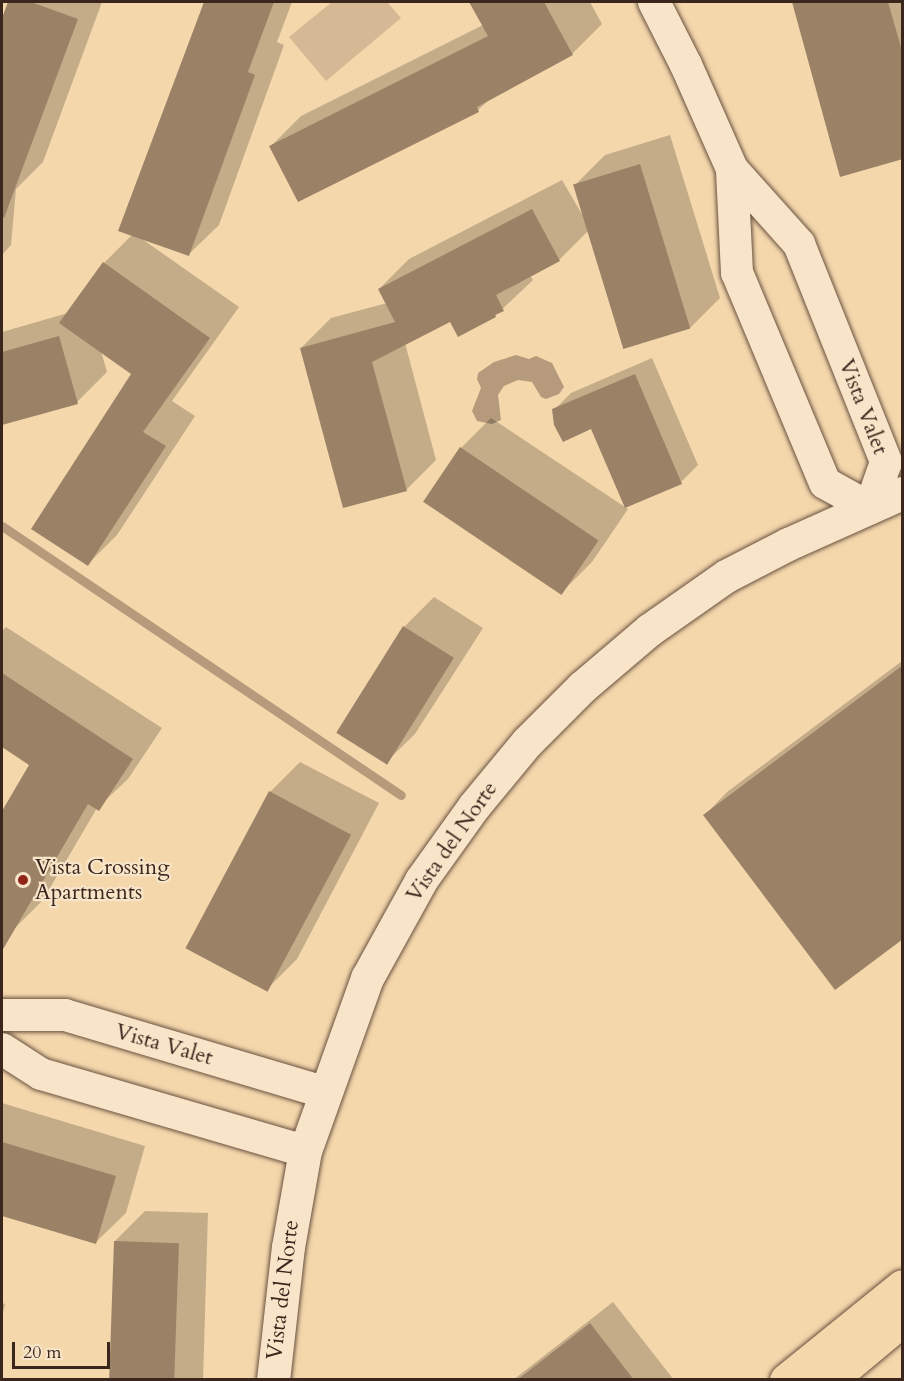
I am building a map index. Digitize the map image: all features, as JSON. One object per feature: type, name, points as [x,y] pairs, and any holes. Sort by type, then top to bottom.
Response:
[{"type":"highway","points":[[786,1380],[903,1286]]},
{"type":"highway","points":[[830,1380],[903,1320]]},
{"type":"street","name":"Vista Valet","points":[[654,2],[682,55],[732,169],[799,244],[886,462],[894,498],[825,483],[736,273],[732,169]]},
{"type":"street","name":"Vista del Norte","points":[[273,1380],[288,1247],[305,1151],[324,1092],[367,978],[421,880],[474,806],[527,742],[582,687],[649,630],[726,576],[788,544],[894,498]]},
{"type":"street","name":"Vista Valet","points":[[2,1015],[65,1015],[324,1092]]},
{"type":"street","points":[[2,1049],[40,1074],[305,1151]]},
{"type":"shaded area","points":[[332,2],[387,2],[401,18],[326,81],[289,37]]},
{"type":"shaded area","points":[[516,355],[529,359],[536,356],[552,363],[564,387],[559,394],[546,399],[541,397],[532,382],[518,380],[504,386],[498,395],[501,420],[492,424],[477,421],[472,411],[481,388],[477,379],[478,373],[494,362]]},
{"type":"building","points":[[8,2],[31,2],[78,19],[4,218],[2,217],[2,18]]},
{"type":"building","points":[[204,2],[274,2],[248,72],[255,75],[189,256],[118,231]]},
{"type":"building","points":[[469,2],[544,2],[573,55],[477,107],[479,112],[298,202],[269,146],[488,36]]},
{"type":"building","points":[[792,2],[888,2],[903,54],[903,159],[840,177]]},
{"type":"building","points":[[640,164],[690,328],[623,349],[573,184]]},
{"type":"building","points":[[532,209],[560,261],[496,295],[504,311],[495,315],[496,317],[458,337],[450,322],[372,362],[407,491],[343,508],[300,348],[395,322],[378,289]]},
{"type":"building","points":[[103,262],[210,338],[143,432],[166,446],[88,566],[31,529],[131,374],[59,323]]},
{"type":"building","points":[[59,336],[78,404],[2,425],[2,352]]},
{"type":"building","points":[[635,374],[682,484],[625,508],[591,429],[563,442],[554,425],[552,409]]},
{"type":"building","points":[[460,447],[598,540],[562,595],[423,502]]},
{"type":"building","points":[[403,626],[454,658],[387,765],[336,733]]},
{"type":"building","points":[[903,665],[903,939],[835,990],[703,815]]},
{"type":"building","points":[[2,673],[133,759],[99,811],[88,804],[2,951],[2,811],[29,765],[2,747]]},
{"type":"building","points":[[269,791],[351,835],[268,992],[185,948]]},
{"type":"building","points":[[2,1142],[116,1176],[96,1244],[2,1216]]},
{"type":"building","points":[[114,1241],[179,1243],[174,1380],[109,1380]]},
{"type":"building","points":[[590,1323],[634,1380],[517,1380]]},
{"type":"waterway","points":[[2,526],[401,795]]},
{"type":"place","name":"Vista Crossing Apartments","points":[[23,880]]}]
